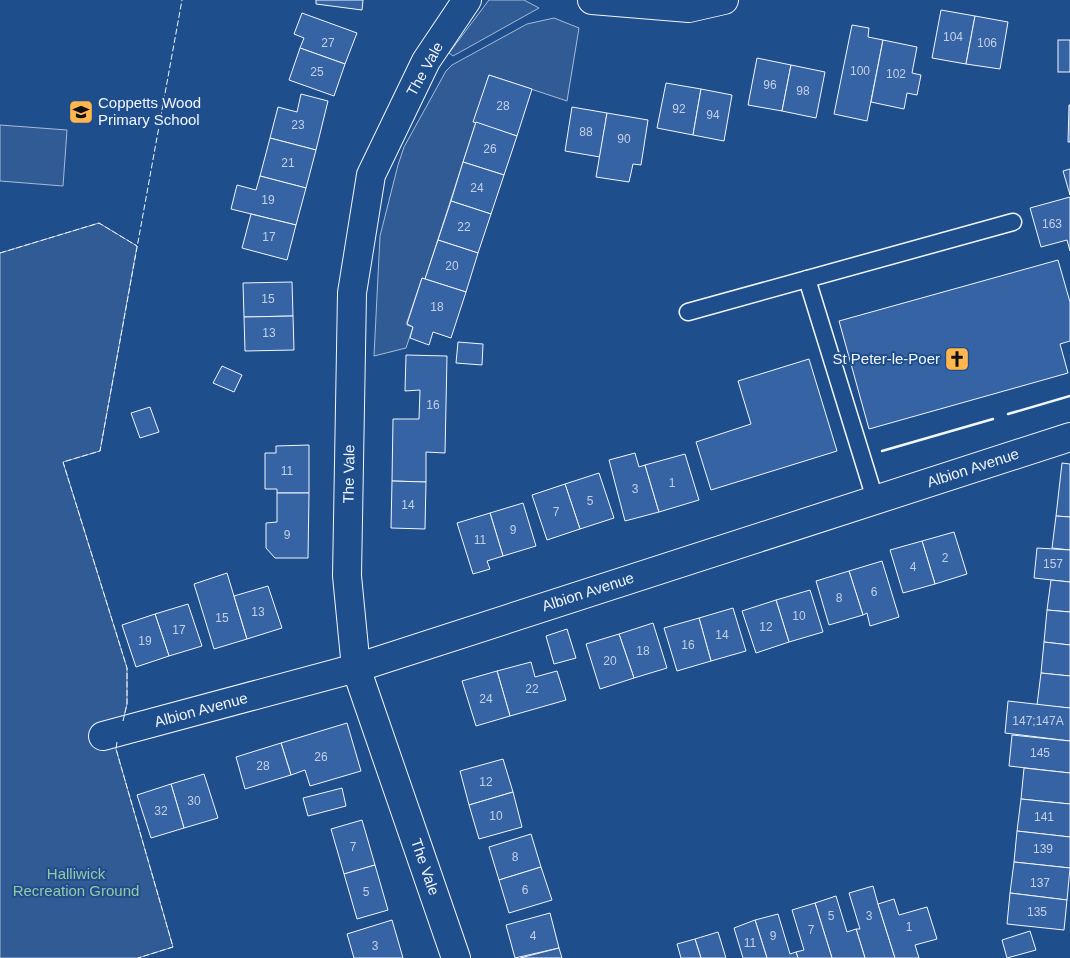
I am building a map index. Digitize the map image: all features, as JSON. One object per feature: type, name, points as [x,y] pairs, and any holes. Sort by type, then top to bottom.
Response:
[{"type":"street","name":"The Vale","points":[[456,958],[356,668],[347,576],[352,296],[371,175],[426,61],[467,0]]},
{"type":"street","points":[[592,0],[689,8],[724,0]]},
{"type":"street","name":"Albion Avenue","points":[[103,736],[356,668],[1070,437]]},
{"type":"lane","points":[[688,312],[1013,222]]},
{"type":"lane","points":[[807,279],[876,499]]},
{"type":"shaded area","points":[[489,0],[524,0],[539,8],[453,56],[449,53]]},
{"type":"shaded area","points":[[554,18],[579,28],[567,101],[489,75],[474,122],[476,122],[425,279],[422,278],[407,322],[407,325],[413,327],[406,348],[374,356],[380,236],[404,147],[446,71],[452,65],[527,24]]},
{"type":"shaded area","points":[[0,125],[67,130],[63,186],[0,181]]},
{"type":"shaded area","name":"Halliwick Recreation Ground","points":[[99,223],[137,246],[100,451],[63,462],[127,668],[127,704],[116,749],[173,947],[138,958],[0,958],[0,253]]},
{"type":"building","points":[[316,0],[363,0],[362,10],[316,4]]},
{"type":"building","points":[[941,10],[975,16],[966,64],[932,58]]},
{"type":"building","points":[[302,13],[357,33],[345,64],[300,48],[304,38],[294,34]]},
{"type":"building","points":[[975,16],[1008,22],[1000,69],[966,64]]},
{"type":"building","points":[[852,25],[869,28],[868,37],[883,40],[867,121],[834,114]]},
{"type":"building","points":[[883,40],[917,47],[912,73],[921,75],[917,95],[907,93],[904,109],[871,102]]},
{"type":"building","points":[[1058,40],[1070,40],[1070,72],[1058,72]]},
{"type":"building","points":[[300,48],[345,64],[334,96],[289,80]]},
{"type":"building","points":[[757,58],[791,65],[782,111],[748,105]]},
{"type":"building","points":[[791,65],[825,72],[816,118],[782,111]]},
{"type":"building","points":[[489,75],[532,89],[517,136],[473,122]]},
{"type":"building","points":[[666,83],[701,89],[693,135],[657,128]]},
{"type":"building","points":[[701,89],[732,95],[724,141],[693,135]]},
{"type":"building","points":[[301,94],[328,101],[316,150],[270,138],[278,107],[297,112]]},
{"type":"building","points":[[1069,105],[1070,142],[1068,142]]},
{"type":"building","points":[[572,107],[607,113],[600,157],[565,151]]},
{"type":"building","points":[[607,113],[648,120],[641,165],[633,164],[629,182],[596,177]]},
{"type":"building","points":[[476,122],[517,136],[504,175],[463,162]]},
{"type":"building","points":[[270,138],[316,150],[306,188],[260,176]]},
{"type":"building","points":[[463,162],[504,175],[491,214],[451,201]]},
{"type":"building","points":[[1070,169],[1070,195],[1063,171]]},
{"type":"building","points":[[260,176],[306,188],[296,225],[231,209],[237,185],[256,190]]},
{"type":"building","points":[[1070,197],[1070,251],[1067,240],[1041,247],[1030,208]]},
{"type":"building","points":[[451,201],[491,214],[478,253],[438,240]]},
{"type":"building","points":[[251,214],[296,225],[287,260],[242,248]]},
{"type":"building","points":[[438,240],[478,253],[466,292],[425,279]]},
{"type":"building","name":"St Peter-le-Poer","points":[[1058,260],[1070,302],[1070,341],[1060,344],[1068,373],[869,429],[839,321]]},
{"type":"building","points":[[422,278],[466,292],[451,338],[433,332],[429,345],[410,338],[413,327],[407,324]]},
{"type":"building","points":[[292,282],[293,316],[244,317],[243,283]]},
{"type":"building","points":[[293,316],[294,350],[245,351],[244,317]]},
{"type":"building","points":[[458,342],[483,344],[482,365],[456,363]]},
{"type":"building","points":[[406,355],[447,356],[445,453],[426,452],[426,482],[392,481],[393,419],[419,419],[420,390],[405,391]]},
{"type":"building","points":[[809,359],[837,451],[711,490],[696,442],[751,424],[738,381]]},
{"type":"building","points":[[222,366],[242,375],[234,392],[213,383]]},
{"type":"building","points":[[150,407],[159,432],[140,438],[131,413]]},
{"type":"building","points":[[309,445],[309,493],[277,493],[277,489],[265,489],[265,453],[276,453],[276,446]]},
{"type":"building","points":[[635,453],[639,467],[645,465],[659,512],[625,521],[609,460]]},
{"type":"building","points":[[685,454],[699,500],[659,512],[645,465]]},
{"type":"building","points":[[1062,463],[1070,464],[1070,517],[1056,516]]},
{"type":"building","points":[[599,473],[614,518],[580,529],[565,484]]},
{"type":"building","points":[[392,481],[426,482],[425,529],[391,528]]},
{"type":"building","points":[[565,484],[580,529],[547,540],[532,495]]},
{"type":"building","points":[[277,493],[309,493],[308,558],[275,558],[266,548],[266,523],[277,522]]},
{"type":"building","points":[[523,503],[536,546],[503,556],[490,513]]},
{"type":"building","points":[[490,513],[503,556],[487,561],[490,569],[473,574],[457,523]]},
{"type":"building","points":[[1056,516],[1070,517],[1070,550],[1052,548]]},
{"type":"building","points":[[954,532],[967,574],[935,584],[922,541]]},
{"type":"building","points":[[922,541],[935,584],[903,593],[890,550]]},
{"type":"building","points":[[1037,548],[1070,550],[1070,582],[1034,578]]},
{"type":"building","points":[[882,561],[899,617],[870,626],[867,613],[863,615],[849,571]]},
{"type":"building","points":[[849,571],[863,615],[829,625],[816,581]]},
{"type":"building","points":[[227,573],[247,639],[214,649],[194,584]]},
{"type":"building","points":[[1051,580],[1070,582],[1070,612],[1047,610]]},
{"type":"building","points":[[268,586],[282,628],[247,639],[234,596]]},
{"type":"building","points":[[810,590],[823,632],[789,642],[776,600]]},
{"type":"building","points":[[776,600],[789,642],[756,653],[742,611]]},
{"type":"building","points":[[188,604],[202,646],[169,656],[155,614]]},
{"type":"building","points":[[733,608],[746,651],[711,661],[699,618]]},
{"type":"building","points":[[1047,610],[1070,612],[1070,645],[1044,642]]},
{"type":"building","points":[[155,614],[169,656],[136,667],[122,625]]},
{"type":"building","points":[[699,618],[711,661],[677,671],[664,628]]},
{"type":"building","points":[[653,623],[667,668],[634,678],[619,634]]},
{"type":"building","points":[[567,629],[576,658],[554,664],[546,636]]},
{"type":"building","points":[[619,634],[634,678],[600,689],[586,644]]},
{"type":"building","points":[[1044,642],[1070,645],[1070,676],[1041,673]]},
{"type":"building","points":[[531,662],[535,677],[557,671],[566,700],[510,716],[497,671]]},
{"type":"building","points":[[497,671],[510,716],[476,726],[462,681]]},
{"type":"building","points":[[1041,673],[1070,676],[1070,708],[1037,705]]},
{"type":"building","points":[[1008,701],[1070,708],[1070,741],[1005,733]]},
{"type":"building","points":[[347,723],[361,771],[310,786],[305,770],[291,775],[281,743]]},
{"type":"building","points":[[1012,735],[1070,741],[1070,773],[1009,766]]},
{"type":"building","points":[[281,743],[291,775],[245,789],[236,757]]},
{"type":"building","points":[[503,759],[513,792],[469,805],[460,771]]},
{"type":"building","points":[[1024,768],[1070,773],[1070,804],[1021,799]]},
{"type":"building","points":[[204,774],[218,818],[184,828],[171,784]]},
{"type":"building","points":[[171,784],[184,828],[151,838],[137,795]]},
{"type":"building","points":[[342,788],[346,806],[308,816],[303,798]]},
{"type":"building","points":[[513,792],[522,827],[479,839],[469,805]]},
{"type":"building","points":[[1021,799],[1070,804],[1070,837],[1017,831]]},
{"type":"building","points":[[362,820],[375,865],[344,874],[331,829]]},
{"type":"building","points":[[1017,831],[1070,837],[1070,868],[1014,862]]},
{"type":"building","points":[[531,834],[541,867],[499,880],[489,847]]},
{"type":"building","points":[[1014,862],[1070,868],[1067,900],[1010,893]]},
{"type":"building","points":[[375,865],[388,910],[357,919],[344,874]]},
{"type":"building","points":[[541,867],[552,900],[509,913],[499,880]]},
{"type":"building","points":[[873,886],[895,958],[865,958],[856,929],[860,929],[849,893]]},
{"type":"building","points":[[1010,893],[1067,900],[1064,930],[1007,924]]},
{"type":"building","points":[[836,896],[847,932],[856,929],[865,958],[832,958],[815,903]]},
{"type":"building","points":[[894,899],[899,915],[927,907],[937,939],[915,945],[919,958],[895,958],[878,904]]},
{"type":"building","points":[[815,903],[832,958],[798,958],[796,952],[804,950],[792,910]]},
{"type":"building","points":[[550,913],[559,948],[515,958],[506,925]]},
{"type":"building","points":[[778,914],[790,954],[796,952],[798,958],[767,958],[755,920]]},
{"type":"building","points":[[392,920],[403,958],[354,958],[347,934]]},
{"type":"building","points":[[755,920],[767,958],[743,958],[734,928]]},
{"type":"building","points":[[1030,931],[1036,950],[1007,958],[1002,940]]},
{"type":"building","points":[[718,932],[726,958],[701,958],[695,939]]},
{"type":"building","points":[[695,939],[701,958],[681,958],[677,944]]},
{"type":"building","points":[[559,948],[562,958],[520,958]]},
{"type":"fence","points":[[123,721],[127,704],[127,668],[63,462],[100,451],[182,0]]},
{"type":"fence","points":[[0,253],[99,223],[137,246]]},
{"type":"fence","points":[[117,742],[116,749],[173,947],[138,958]]},
{"type":"wall","points":[[1008,414],[1070,396]]},
{"type":"wall","points":[[882,451],[993,419]]},
{"type":"place","name":"Coppetts Wood Primary School","points":[[81,112]]},
{"type":"place","name":"St Peter-le-Poer","points":[[957,359]]}]
